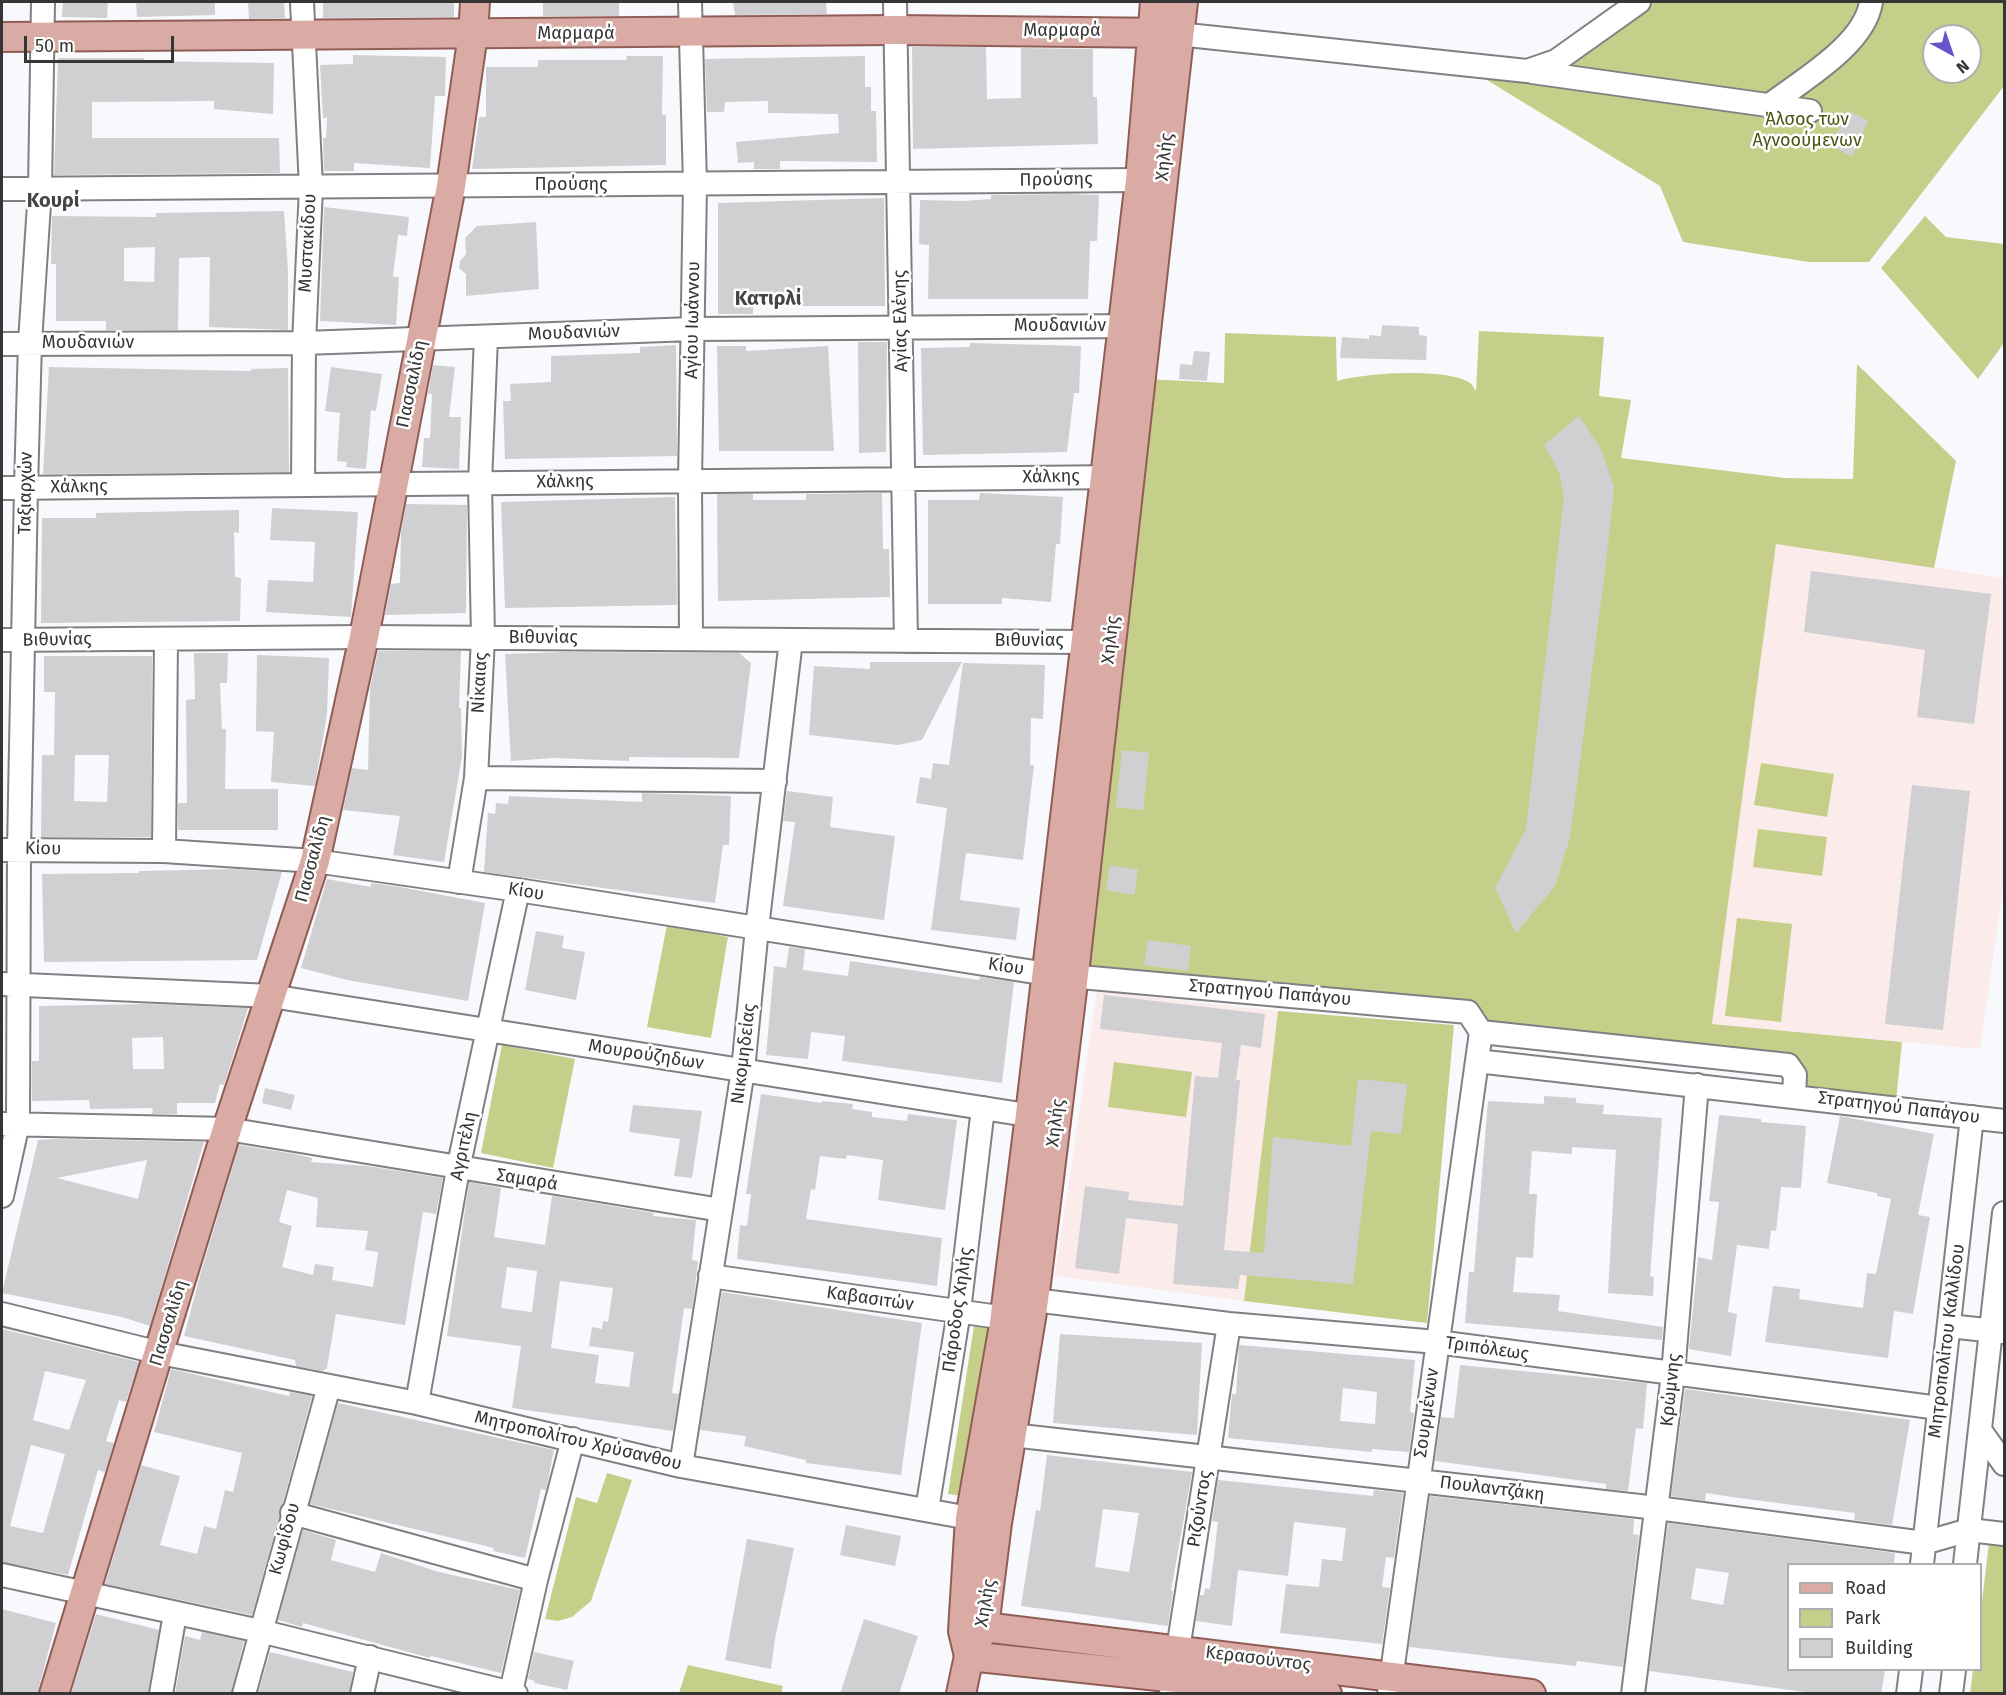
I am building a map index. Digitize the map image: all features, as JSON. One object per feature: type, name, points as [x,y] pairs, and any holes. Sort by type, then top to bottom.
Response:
[{"type":"main road","name":"Πασσαλίδη","points":[[54,1694],[87,1593],[227,1129],[315,861],[364,637],[451,186],[473,34],[475,2]]},
{"type":"main road","name":"Χηλής","points":[[969,1656],[984,1627],[984,1521],[1012,1435],[1043,1117],[1134,326],[1165,32],[1155,2]]},
{"type":"main road","name":"Χηλής","points":[[1134,326],[1140,180],[1165,32],[1183,2]]},
{"type":"main road","name":"Μαρμαρά","points":[[2,37],[895,30],[1165,32]]},
{"type":"main road","name":"Χηλής","points":[[1060,974],[1084,642],[1117,477]]},
{"type":"main road","name":"Χηλής","points":[[969,1656],[963,1631],[1023,1313]]},
{"type":"main road","name":"Κερασούντος","points":[[984,1627],[1174,1673],[1327,1694]]},
{"type":"main road","name":"Κερασούντος","points":[[969,1656],[1174,1673],[1532,1694]]},
{"type":"main road","points":[[961,1694],[969,1656]]},
{"type":"street","name":"Ταξιαρχών","points":[[2,1196],[10,1123],[12,640],[26,488],[30,342],[40,189],[44,2]]},
{"type":"street","name":"Μυστακίδου","points":[[302,2],[311,187],[304,343],[303,485]]},
{"type":"street","name":"Αγίου Ιωάννου","points":[[690,2],[695,184],[690,481],[691,639]]},
{"type":"street","name":"Αγίας Ελένης","points":[[895,2],[906,640]]},
{"type":"street","points":[[1527,71],[1556,61],[1639,2]]},
{"type":"street","points":[[1771,104],[1845,46],[1861,30],[1871,2]]},
{"type":"street","points":[[1165,32],[1527,71],[1810,111]]},
{"type":"street","name":"Προύσης","points":[[2,189],[1140,180]]},
{"type":"street","name":"Μουδανιών","points":[[2,344],[30,342],[304,343],[693,329],[1134,326]]},
{"type":"street","name":"Νίκαιας","points":[[459,882],[476,778],[483,638],[480,483],[486,337]]},
{"type":"street","name":"Χάλκης","points":[[2,488],[1117,477]]},
{"type":"street","name":"Βιθυνίας","points":[[12,640],[364,637],[1084,642]]},
{"type":"street","points":[[164,851],[166,639]]},
{"type":"street","name":"Νικομηδείας","points":[[681,1466],[743,1071],[757,928],[791,640]]},
{"type":"street","points":[[476,778],[775,781]]},
{"type":"street","name":"Κίου","points":[[10,849],[164,851],[315,861],[1060,974]]},
{"type":"street","name":"Αγριτέλη","points":[[417,1403],[458,1169],[518,890]]},
{"type":"street","name":"Στρατηγού Παπάγου","points":[[1060,974],[1466,1011],[1481,1032],[1788,1065],[1795,1075],[1794,1096]]},
{"type":"street","name":"Μουρούζηδων","points":[[10,984],[271,996],[1043,1117]]},
{"type":"street","points":[[1477,1061],[1481,1032]]},
{"type":"street","name":"Στρατηγού Παπάγου","points":[[1477,1061],[2004,1121]]},
{"type":"street","name":"Σουρμένων","points":[[1390,1684],[1477,1061]]},
{"type":"street","name":"Κρώμνης","points":[[1633,1694],[1673,1374],[1697,1085]]},
{"type":"street","name":"Πάροδος Χηλής","points":[[927,1510],[959,1311],[983,1108]]},
{"type":"street","name":"Μητροπολίτου Καλλίδου","points":[[1923,1554],[1972,1117]]},
{"type":"street","name":"Σαμαρά","points":[[10,1123],[227,1129],[458,1169],[721,1210]]},
{"type":"street","points":[[1965,1563],[1980,1430],[1998,1331],[2004,1212]]},
{"type":"street","name":"Καβασιτών","points":[[710,1276],[959,1311],[1023,1313]]},
{"type":"street","name":"Τριπόλεως","points":[[1023,1313],[1229,1324],[1437,1342],[1939,1408]]},
{"type":"street","name":"Μητροπολίτου Χρύσανθου","points":[[2,1314],[160,1353],[417,1403],[681,1466],[984,1521]]},
{"type":"street","name":"Ριζούντος","points":[[1174,1673],[1229,1324]]},
{"type":"street","points":[[1949,1326],[1998,1331]]},
{"type":"street","name":"Κωφίδου","points":[[244,1694],[292,1513],[329,1386]]},
{"type":"street","points":[[1980,1430],[2004,1464]]},
{"type":"street","name":"Πουλαντζάκη","points":[[1012,1435],[1657,1508],[1923,1554],[1969,1530]]},
{"type":"street","points":[[2,1575],[176,1614],[260,1630],[482,1689],[514,1693],[536,1580],[573,1439]]},
{"type":"street","points":[[292,1513],[536,1580]]},
{"type":"street","points":[[1969,1530],[2004,1534]]},
{"type":"street","points":[[161,1694],[176,1614]]},
{"type":"street","points":[[362,1694],[370,1658]]},
{"type":"street","points":[[1908,1694],[1911,1671]]},
{"type":"street","points":[[1951,1694],[1954,1671]]},
{"type":"shaded area","points":[[1776,543],[2004,578],[2004,883],[1980,1049],[1712,1024]]},
{"type":"shaded area","points":[[1097,991],[1278,1011],[1244,1301],[1055,1276]]},
{"type":"green space","name":"Άλσος των Αγνοούμενων","points":[[1652,2],[2004,2],[2004,86],[1869,262],[1809,262],[1683,242],[1660,186],[1482,77],[1535,76]]},
{"type":"green space","points":[[1925,216],[1946,237],[2004,244],[2004,343],[1978,379],[1881,268]]},
{"type":"green space","points":[[1479,331],[1604,337],[1599,396],[1631,400],[1621,458],[1785,478],[1853,479],[1857,364],[1956,461],[1934,568],[1776,544],[1712,1024],[1902,1042],[1896,1101],[1795,1095],[1797,1074],[1483,1031],[1468,1009],[1075,970],[1147,379],[1224,383],[1225,333],[1336,337],[1337,381],[1383,374],[1439,374],[1467,381],[1476,391]]},
{"type":"green space","points":[[1761,763],[1834,774],[1827,817],[1754,805]]},
{"type":"green space","points":[[1758,829],[1827,837],[1822,876],[1753,867]]},
{"type":"green space","points":[[1737,918],[1792,924],[1781,1022],[1725,1016]]},
{"type":"green space","points":[[667,925],[728,937],[711,1038],[647,1027]]},
{"type":"green space","points":[[1278,1011],[1454,1025],[1427,1323],[1244,1301]]},
{"type":"green space","points":[[502,1045],[575,1059],[553,1168],[481,1153]]},
{"type":"green space","points":[[1114,1062],[1192,1072],[1186,1117],[1108,1107]]},
{"type":"green space","points":[[974,1326],[988,1328],[962,1496],[948,1494]]},
{"type":"green space","points":[[607,1473],[632,1480],[591,1601],[572,1617],[558,1621],[545,1619],[576,1497],[597,1503]]},
{"type":"green space","points":[[1989,1543],[2004,1545],[2004,1693],[1970,1694],[1973,1671],[1982,1671],[1982,1601]]},
{"type":"green space","points":[[688,1665],[783,1686],[781,1693],[679,1693]]},
{"type":"building","points":[[63,2],[108,2],[107,18],[62,17]]},
{"type":"building","points":[[136,2],[215,2],[215,15],[137,17]]},
{"type":"building","points":[[248,2],[284,2],[285,18],[249,19]]},
{"type":"building","points":[[323,2],[454,2],[454,17],[323,18]]},
{"type":"building","points":[[543,2],[619,2],[619,16],[543,16]]},
{"type":"building","points":[[733,2],[826,2],[827,14],[735,15]]},
{"type":"building","points":[[912,47],[986,47],[987,99],[1021,98],[1021,48],[1093,49],[1093,97],[1097,97],[1098,144],[913,149]]},
{"type":"building","points":[[353,55],[446,57],[445,96],[435,96],[430,168],[354,163],[354,171],[324,171],[323,138],[326,138],[327,118],[323,118],[320,65],[353,64]]},
{"type":"building","points":[[627,56],[663,56],[662,115],[666,115],[666,165],[472,169],[479,117],[486,117],[486,67],[538,67],[538,60],[626,60]]},
{"type":"building","points":[[865,56],[865,87],[871,87],[871,111],[876,111],[877,162],[780,161],[780,169],[754,169],[754,162],[738,163],[736,142],[839,133],[838,114],[768,113],[768,101],[725,102],[724,112],[707,112],[705,59]]},
{"type":"building","points":[[58,58],[144,58],[144,61],[274,63],[273,114],[214,109],[214,101],[92,102],[92,138],[279,138],[280,173],[54,175]]},
{"type":"building","points":[[1849,111],[1868,121],[1852,157],[1830,145]]},
{"type":"building","points":[[991,195],[1099,195],[1097,241],[1090,241],[1088,299],[928,299],[929,245],[919,244],[920,200],[963,201],[991,199]]},
{"type":"building","points":[[884,198],[885,306],[753,306],[753,314],[718,314],[718,203]]},
{"type":"building","points":[[324,207],[409,217],[407,236],[398,235],[393,277],[399,277],[396,325],[320,321]]},
{"type":"building","points":[[284,211],[288,271],[288,330],[209,327],[210,257],[179,258],[178,330],[106,330],[106,321],[56,321],[56,264],[51,264],[52,216],[156,217],[156,213]],"holes":[[[155,247],[154,282],[124,281],[124,248]]]},
{"type":"building","points":[[536,222],[539,289],[466,296],[466,274],[459,268],[460,261],[466,254],[465,238],[477,226]]},
{"type":"building","points":[[1382,325],[1419,327],[1419,335],[1427,336],[1426,360],[1340,358],[1342,337],[1369,339],[1369,335],[1381,336]]},
{"type":"building","points":[[858,342],[887,342],[886,452],[859,453]]},
{"type":"building","points":[[970,343],[1081,346],[1079,393],[1074,393],[1067,452],[923,455],[921,348],[970,347]]},
{"type":"building","points":[[676,345],[677,456],[505,459],[503,401],[511,401],[510,384],[551,382],[551,356],[640,353],[640,347]]},
{"type":"building","points":[[717,346],[746,346],[746,351],[828,346],[834,451],[719,451]]},
{"type":"building","points":[[1194,351],[1210,352],[1207,381],[1179,379],[1180,364],[1192,365]]},
{"type":"building","points":[[433,365],[455,367],[449,417],[461,417],[459,469],[422,467],[424,438],[430,438],[432,394],[428,394]]},
{"type":"building","points":[[49,367],[251,371],[251,369],[288,368],[289,472],[43,474]]},
{"type":"building","points":[[331,367],[382,374],[376,411],[371,410],[366,469],[346,467],[347,462],[337,461],[340,413],[325,411]]},
{"type":"building","points":[[1579,416],[1601,449],[1614,487],[1606,563],[1570,837],[1555,886],[1516,933],[1495,888],[1526,829],[1564,497],[1559,472],[1544,445]]},
{"type":"building","points":[[882,493],[883,549],[889,549],[890,597],[718,601],[717,494],[753,494],[753,500],[806,500],[806,494]]},
{"type":"building","points":[[980,493],[1063,497],[1060,544],[1056,544],[1051,602],[1002,598],[1002,604],[928,604],[928,500],[979,500]]},
{"type":"building","points":[[675,497],[677,605],[505,608],[501,502]]},
{"type":"building","points":[[406,504],[467,505],[466,613],[385,615],[391,584],[400,583],[401,533]]},
{"type":"building","points":[[272,508],[358,512],[351,617],[266,612],[268,580],[313,582],[315,542],[270,540]]},
{"type":"building","points":[[239,510],[239,533],[234,532],[235,577],[241,578],[240,621],[41,623],[42,518],[96,518],[96,513]]},
{"type":"building","points":[[1811,571],[1991,594],[1974,724],[1917,717],[1925,650],[1804,632]]},
{"type":"building","points":[[378,651],[461,651],[459,708],[461,708],[462,756],[444,862],[393,855],[400,816],[343,810],[352,768],[368,770],[370,688]]},
{"type":"building","points":[[194,653],[228,653],[227,683],[220,683],[222,729],[226,729],[225,789],[278,789],[278,830],[178,830],[178,803],[187,803],[186,700],[195,699]]},
{"type":"building","points":[[739,653],[751,663],[739,758],[629,757],[629,761],[554,758],[511,761],[505,654]]},
{"type":"building","points":[[257,655],[329,658],[327,714],[315,786],[271,782],[274,732],[256,731]]},
{"type":"building","points":[[44,656],[152,656],[151,837],[41,837],[42,755],[54,755],[55,692],[44,692]],"holes":[[[75,755],[109,755],[107,802],[74,801]]]},
{"type":"building","points":[[870,662],[962,662],[922,740],[898,745],[809,735],[814,666],[870,669]]},
{"type":"building","points":[[963,663],[1045,665],[1043,719],[1031,718],[1030,765],[1034,765],[1023,860],[966,853],[960,900],[1020,908],[1016,940],[931,930],[947,808],[916,803],[920,777],[931,779],[933,763],[949,765]]},
{"type":"building","points":[[1122,750],[1149,753],[1143,810],[1116,807]]},
{"type":"building","points":[[1912,785],[1970,791],[1943,1030],[1885,1024]]},
{"type":"building","points":[[787,791],[833,797],[830,827],[895,836],[884,920],[783,906],[795,822],[783,821]]},
{"type":"building","points":[[642,793],[731,796],[729,845],[723,845],[715,903],[484,872],[488,813],[495,814],[496,803],[508,804],[509,796],[642,802]]},
{"type":"building","points":[[1110,865],[1138,870],[1134,895],[1106,890]]},
{"type":"building","points":[[232,869],[282,872],[257,960],[44,962],[42,874]]},
{"type":"building","points":[[327,879],[371,887],[371,883],[400,887],[485,903],[468,1001],[347,980],[301,968]]},
{"type":"building","points":[[536,931],[564,936],[562,948],[585,952],[576,1000],[525,990]]},
{"type":"building","points":[[1148,940],[1191,946],[1188,971],[1144,965]]},
{"type":"building","points":[[789,947],[805,949],[803,970],[848,976],[850,961],[979,980],[980,977],[1014,982],[1002,1083],[842,1061],[845,1036],[811,1032],[808,1059],[766,1055],[774,966],[786,968]]},
{"type":"building","points":[[1104,995],[1265,1014],[1261,1048],[1241,1045],[1236,1080],[1240,1080],[1224,1250],[1264,1253],[1273,1137],[1351,1146],[1358,1079],[1407,1084],[1401,1134],[1371,1131],[1353,1284],[1240,1275],[1238,1289],[1173,1284],[1178,1224],[1126,1218],[1119,1274],[1075,1268],[1085,1186],[1129,1192],[1128,1200],[1183,1206],[1195,1076],[1218,1078],[1222,1043],[1100,1029]]},
{"type":"building","points":[[145,1004],[248,1008],[224,1085],[220,1084],[215,1103],[177,1103],[177,1114],[152,1114],[153,1108],[90,1109],[89,1100],[32,1101],[32,1061],[39,1061],[39,1006]],"holes":[[[163,1037],[164,1069],[133,1069],[132,1038]]]},
{"type":"building","points":[[265,1088],[295,1095],[291,1110],[262,1103]]},
{"type":"building","points":[[761,1094],[822,1103],[822,1101],[853,1104],[852,1109],[872,1112],[872,1117],[907,1121],[908,1114],[957,1120],[945,1210],[878,1200],[883,1160],[847,1155],[846,1159],[820,1156],[815,1190],[811,1189],[806,1219],[942,1238],[937,1286],[737,1259],[740,1225],[747,1226],[751,1194],[746,1194]]},
{"type":"building","points":[[1544,1096],[1576,1098],[1576,1103],[1604,1105],[1603,1114],[1662,1118],[1650,1276],[1654,1277],[1653,1296],[1608,1293],[1616,1150],[1572,1147],[1572,1154],[1532,1151],[1529,1194],[1537,1194],[1533,1258],[1516,1257],[1513,1292],[1560,1295],[1558,1311],[1663,1327],[1662,1340],[1465,1323],[1469,1272],[1474,1272],[1488,1101],[1544,1104]]},
{"type":"building","points":[[633,1105],[702,1111],[692,1178],[674,1176],[680,1139],[629,1132]]},
{"type":"building","points":[[1719,1115],[1806,1126],[1801,1188],[1781,1187],[1776,1231],[1771,1230],[1769,1249],[1737,1245],[1728,1312],[1737,1314],[1731,1356],[1689,1349],[1698,1257],[1712,1260],[1719,1202],[1709,1201]]},
{"type":"building","points":[[1840,1116],[1934,1134],[1918,1215],[1930,1217],[1913,1314],[1894,1311],[1888,1358],[1765,1342],[1773,1286],[1800,1289],[1799,1299],[1863,1308],[1867,1273],[1876,1274],[1891,1199],[1877,1196],[1877,1193],[1827,1183]]},
{"type":"building","points":[[38,1140],[204,1142],[150,1326],[122,1317],[2,1293]],"holes":[[[147,1160],[138,1199],[57,1178]]]},
{"type":"building","points":[[239,1145],[312,1158],[311,1162],[367,1166],[443,1178],[436,1214],[423,1212],[405,1325],[336,1314],[327,1368],[323,1371],[296,1366],[295,1360],[184,1336]],"holes":[[[287,1190],[318,1198],[316,1227],[368,1231],[365,1250],[378,1252],[373,1287],[332,1280],[334,1267],[315,1264],[313,1275],[282,1267],[292,1226],[279,1222]]]},
{"type":"building","points":[[469,1182],[501,1188],[494,1237],[545,1245],[552,1196],[654,1213],[653,1216],[696,1220],[692,1260],[698,1261],[692,1309],[684,1308],[672,1393],[679,1394],[673,1431],[512,1408],[521,1346],[447,1336]],"holes":[[[507,1267],[537,1271],[532,1312],[501,1308]],[[560,1281],[613,1288],[608,1322],[603,1321],[602,1329],[592,1327],[589,1346],[634,1352],[629,1387],[595,1383],[599,1355],[551,1348]]]},
{"type":"building","points":[[722,1292],[922,1323],[901,1475],[806,1463],[806,1460],[744,1446],[746,1436],[700,1430]]},
{"type":"building","points":[[2,1329],[139,1362],[126,1402],[119,1400],[106,1441],[114,1443],[105,1472],[98,1470],[68,1575],[2,1562]],"holes":[[[45,1371],[86,1380],[69,1430],[33,1420]],[[31,1445],[65,1454],[43,1533],[10,1526]]]},
{"type":"building","points":[[1060,1334],[1202,1343],[1197,1435],[1053,1423]]},
{"type":"building","points":[[1239,1345],[1415,1360],[1410,1412],[1414,1413],[1409,1452],[1372,1449],[1372,1452],[1228,1438],[1232,1394],[1236,1394]],"holes":[[[1343,1388],[1377,1392],[1375,1424],[1340,1421]]]},
{"type":"building","points":[[1460,1365],[1647,1383],[1643,1429],[1636,1428],[1628,1491],[1606,1489],[1606,1484],[1435,1461],[1441,1417],[1454,1418]]},
{"type":"building","points":[[171,1369],[289,1396],[290,1392],[312,1396],[252,1615],[105,1584],[141,1465],[180,1476],[160,1545],[197,1554],[204,1526],[216,1529],[225,1490],[233,1492],[242,1453],[154,1432]]},
{"type":"building","points":[[1685,1389],[1910,1420],[1892,1525],[1854,1520],[1855,1513],[1706,1493],[1705,1501],[1671,1496]]},
{"type":"building","points":[[338,1403],[554,1450],[546,1490],[541,1489],[525,1558],[493,1551],[494,1548],[310,1504]]},
{"type":"building","points":[[1047,1455],[1192,1472],[1171,1591],[1173,1591],[1168,1626],[1021,1606],[1036,1510],[1040,1511]],"holes":[[[1103,1509],[1139,1513],[1129,1572],[1095,1567]]]},
{"type":"building","points":[[1218,1480],[1373,1496],[1374,1490],[1403,1493],[1394,1558],[1386,1557],[1382,1587],[1390,1588],[1382,1644],[1280,1633],[1286,1584],[1319,1587],[1322,1559],[1342,1561],[1346,1528],[1294,1522],[1288,1576],[1238,1570],[1232,1626],[1196,1621],[1200,1595],[1204,1595],[1205,1588],[1210,1589],[1218,1522],[1212,1521]]},
{"type":"building","points":[[1430,1496],[1634,1519],[1633,1534],[1639,1535],[1623,1667],[1577,1661],[1576,1666],[1409,1647]]},
{"type":"building","points":[[1668,1523],[1895,1553],[1894,1563],[1787,1563],[1787,1671],[1885,1671],[1881,1694],[1820,1694],[1649,1671]],"holes":[[[1696,1568],[1729,1573],[1723,1605],[1691,1599]]]},
{"type":"building","points":[[846,1525],[901,1536],[895,1566],[840,1555]]},
{"type":"building","points":[[303,1530],[336,1540],[331,1560],[375,1572],[381,1553],[439,1572],[520,1590],[501,1673],[431,1656],[430,1658],[303,1623],[302,1627],[278,1620]]},
{"type":"building","points":[[747,1539],[794,1548],[771,1669],[725,1660]]},
{"type":"building","points":[[2,1609],[56,1623],[37,1694],[2,1694]]},
{"type":"building","points":[[96,1614],[159,1630],[148,1694],[71,1694]]},
{"type":"building","points":[[864,1619],[918,1636],[899,1694],[840,1694]]},
{"type":"building","points":[[202,1632],[244,1641],[231,1694],[175,1694],[185,1636],[200,1640]]},
{"type":"building","points":[[270,1652],[353,1672],[349,1694],[258,1694]]},
{"type":"building","points":[[534,1652],[574,1661],[567,1690],[534,1683],[535,1681],[528,1679]]},
{"type":"district","name":"Κουρί","points":[[53,201]]},
{"type":"district","name":"Κατιρλί","points":[[768,299]]}]
